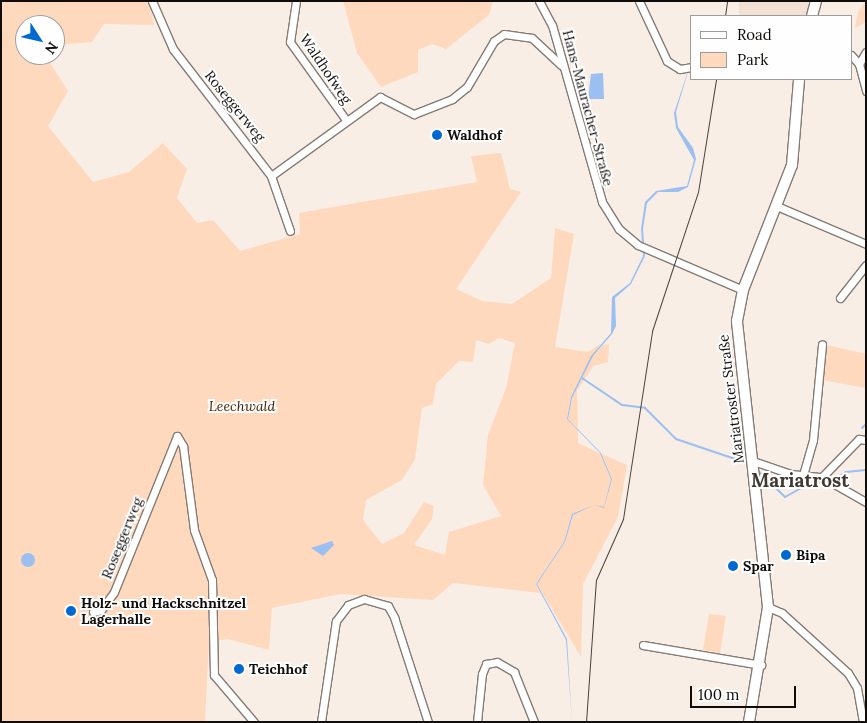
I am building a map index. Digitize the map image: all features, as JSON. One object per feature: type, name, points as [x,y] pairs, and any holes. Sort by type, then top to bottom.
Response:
[{"type":"main road","points":[[814,15],[816,1]]},
{"type":"main road","name":"Mariatroster Straße","points":[[749,722],[761,665],[768,607],[754,467],[737,340],[743,290],[779,207],[795,152],[799,80]]},
{"type":"street","name":"Roseggerweg","points":[[152,1],[173,49],[272,176],[290,231]]},
{"type":"street","name":"Waldhofweg","points":[[296,1],[290,42],[346,120]]},
{"type":"street","name":"Hans-Mauracher-Straße","points":[[539,1],[552,25],[602,202],[619,229],[638,246],[743,290]]},
{"type":"street","points":[[638,1],[667,61],[682,69],[690,67]]},
{"type":"street","name":"Waldhofweg","points":[[272,176],[346,120],[380,97],[414,114],[452,99],[467,87],[494,41],[504,34],[532,38],[563,68]]},
{"type":"street","points":[[859,64],[866,52]]},
{"type":"street","points":[[852,56],[859,64],[866,91]]},
{"type":"street","points":[[779,207],[866,244]]},
{"type":"street","points":[[840,298],[866,265]]},
{"type":"street","points":[[803,476],[814,440],[822,344]]},
{"type":"street","name":"Roseggerweg","points":[[93,612],[102,610],[114,592],[177,436],[183,446],[194,530],[212,580],[214,675],[254,722]]},
{"type":"street","points":[[825,478],[859,439],[866,440]]},
{"type":"street","points":[[754,467],[825,478],[866,502]]},
{"type":"street","points":[[321,722],[336,620],[348,606],[364,599],[388,606],[394,617],[428,722]]},
{"type":"street","points":[[768,607],[782,613],[848,673],[857,688],[864,722]]},
{"type":"street","points":[[643,645],[761,665]]},
{"type":"street","points":[[477,722],[482,674],[486,664],[497,662],[514,672],[534,722]]},
{"type":"shaded area","points":[[739,1],[809,1],[806,15],[739,15]]},
{"type":"green space","name":"Leechwald","points":[[1,1],[149,1],[154,25],[104,24],[92,42],[65,44],[65,15],[15,15],[15,65],[51,65],[68,91],[48,126],[93,182],[129,172],[163,143],[187,169],[177,198],[197,223],[213,220],[240,251],[300,234],[299,213],[477,182],[471,156],[501,153],[510,189],[521,192],[456,289],[482,301],[512,304],[551,278],[555,228],[574,234],[555,347],[588,352],[600,344],[571,397],[567,419],[578,430],[578,443],[601,454],[611,479],[607,495],[612,479],[602,454],[627,465],[618,517],[583,584],[581,657],[537,584],[565,542],[573,515],[579,512],[572,514],[564,542],[536,584],[544,599],[540,593],[453,583],[433,600],[340,594],[272,608],[269,650],[228,639],[209,642],[205,722],[1,722]],"holes":[[[499,338],[515,343],[506,388],[488,435],[483,485],[501,516],[449,532],[445,555],[414,545],[432,519],[434,506],[424,502],[404,533],[382,544],[363,520],[366,500],[402,480],[415,459],[422,408],[433,404],[436,384],[459,361],[473,362],[476,340],[489,344]]]},
{"type":"green space","points":[[343,1],[493,1],[489,15],[446,49],[432,44],[418,50],[418,72],[381,87],[357,53]]},
{"type":"green space","points":[[866,1],[866,22],[855,28],[858,12]]},
{"type":"green space","points":[[609,344],[608,362],[593,366],[577,391],[578,428],[568,419],[572,398],[593,356],[603,345]]},
{"type":"green space","points":[[822,344],[866,354],[866,388],[822,380]]},
{"type":"green space","points":[[709,614],[726,616],[720,653],[703,650]]},
{"type":"water","points":[[690,65],[676,112],[678,127],[693,148],[696,159],[688,187],[678,192],[658,192],[647,203],[643,229],[645,256],[631,284],[615,298],[616,326],[612,334],[593,356],[572,398],[568,419],[601,453],[612,479],[604,508],[594,505],[604,507],[611,479],[600,453],[567,419],[571,397],[591,356],[611,333],[612,297],[630,283],[643,256],[641,229],[645,202],[656,191],[687,186],[694,160],[676,128],[674,113]]},
{"type":"water","points":[[603,73],[604,99],[588,99],[591,74]]},
{"type":"water","points":[[594,505],[573,515],[565,542],[537,584],[567,639],[572,722],[566,640],[536,584],[564,542],[572,514]]},
{"type":"water","points":[[332,541],[334,545],[323,556],[311,548]]},
{"type":"water","points":[[25,553],[31,553],[35,560],[31,567],[25,567],[21,563],[21,557]]},
{"type":"waterway","points":[[582,378],[622,405],[645,408],[676,439],[747,463]]},
{"type":"waterway","points":[[862,428],[866,424]]},
{"type":"waterway","points":[[757,470],[785,497],[807,485],[830,483]]},
{"type":"waterway","points":[[834,480],[846,472],[866,470]]},
{"type":"tram line","points":[[725,15],[727,1]]},
{"type":"tram line","points":[[586,722],[596,580],[623,519],[652,331],[698,192],[716,80]]},
{"type":"place","name":"Waldhof","points":[[437,135]]},
{"type":"place","name":"Bipa","points":[[786,555]]},
{"type":"place","name":"Spar","points":[[733,566]]},
{"type":"place","name":"Holz- und Hackschnitzel Lagerhalle","points":[[71,611]]},
{"type":"place","name":"Teichhof","points":[[239,669]]},
{"type":"district","name":"Mariatrost","points":[[800,481]]}]
